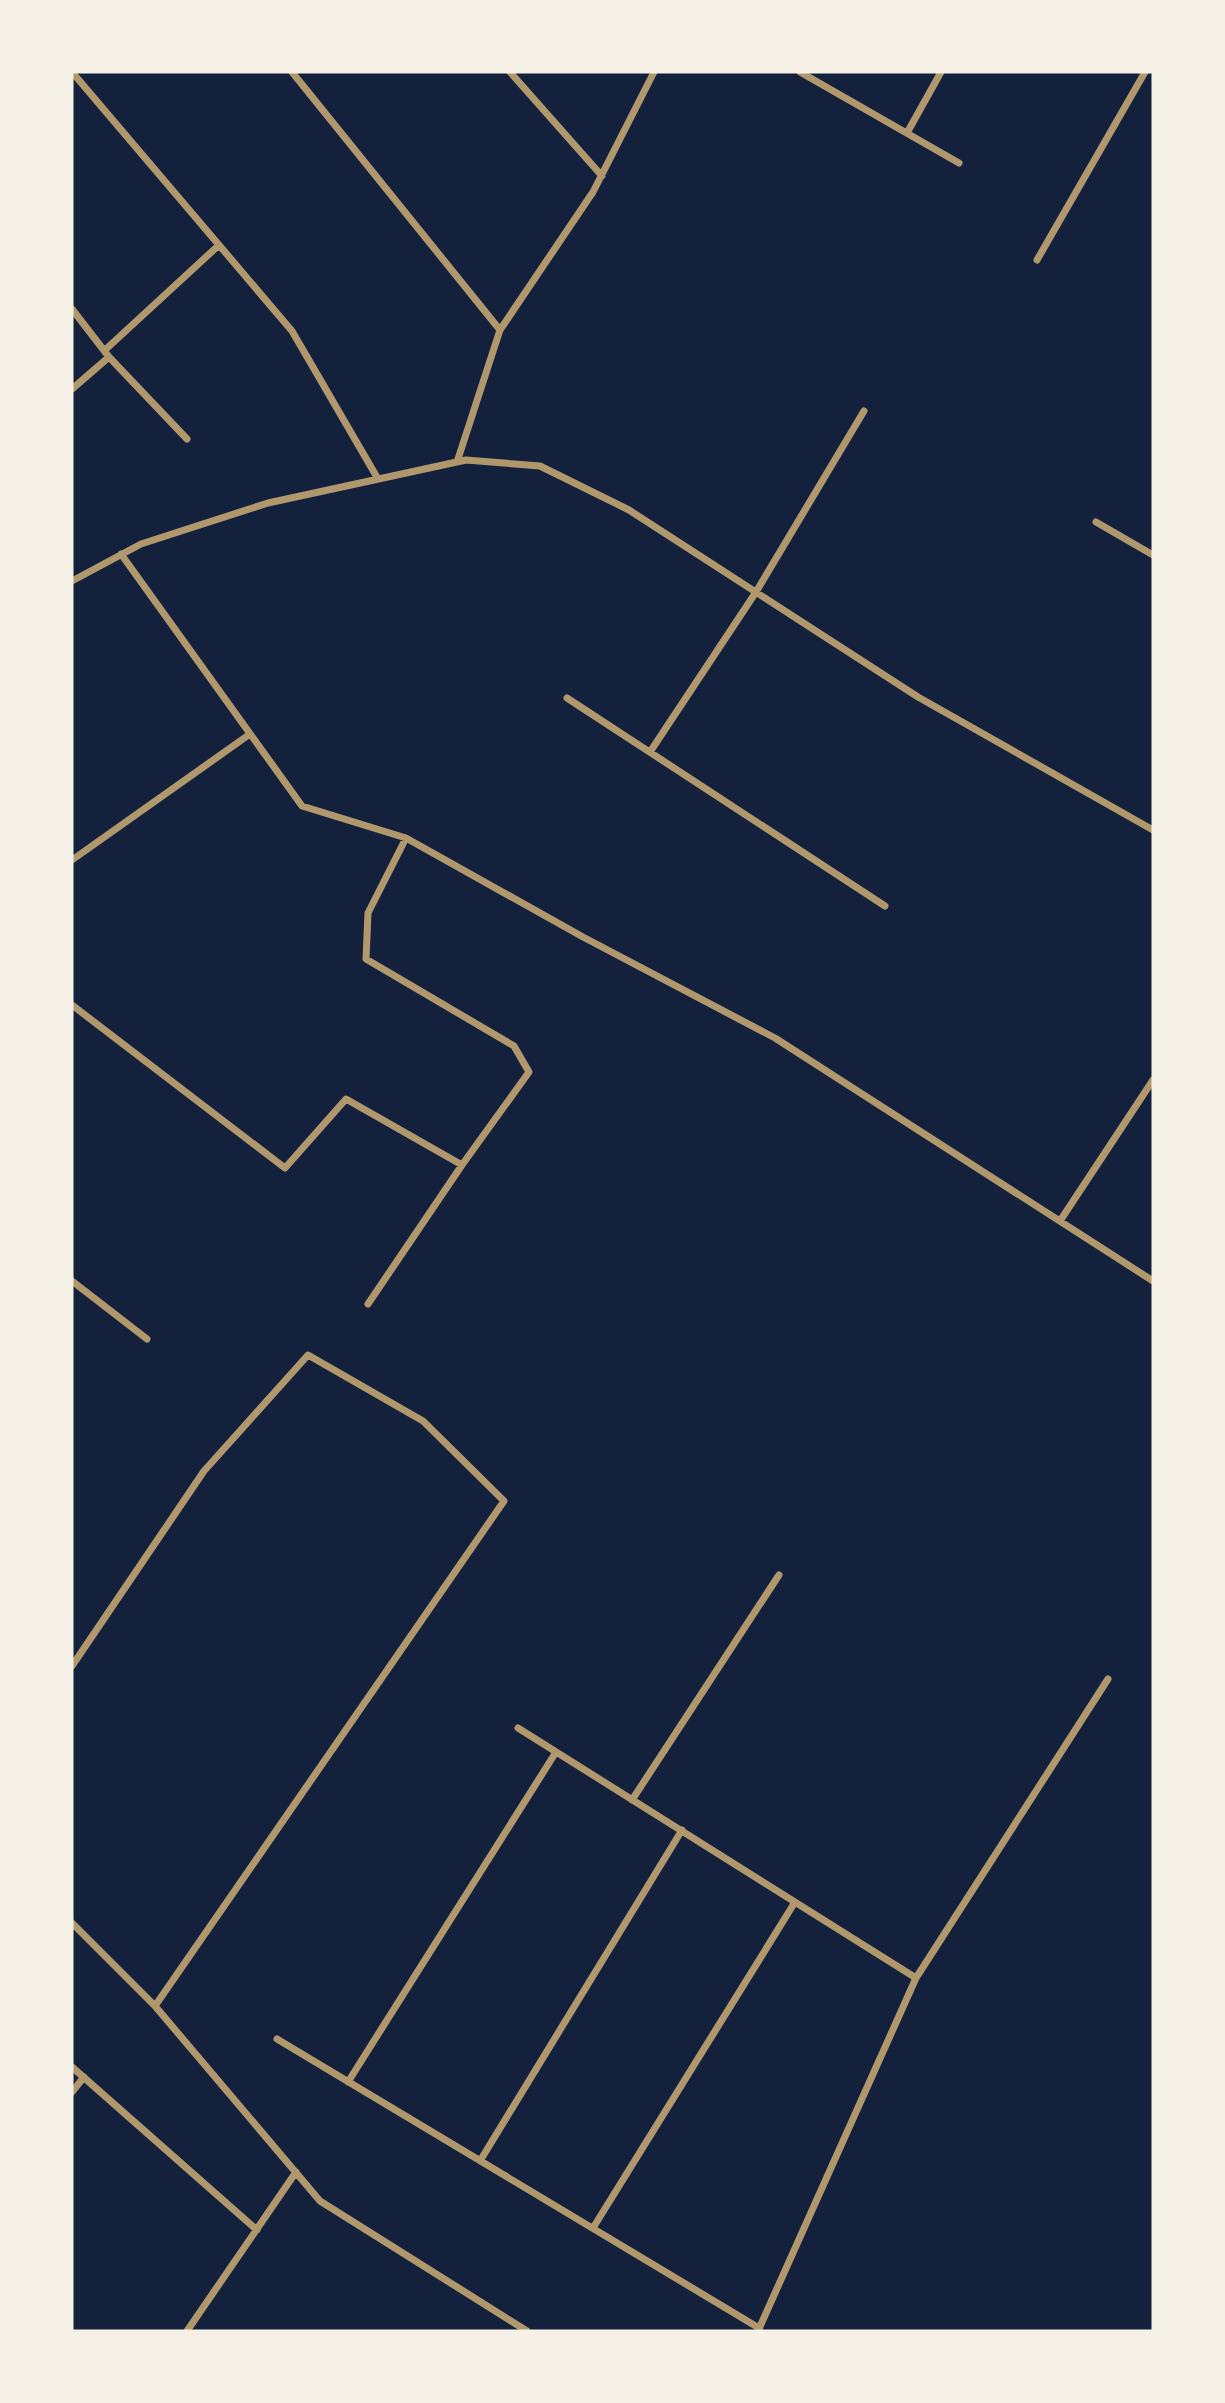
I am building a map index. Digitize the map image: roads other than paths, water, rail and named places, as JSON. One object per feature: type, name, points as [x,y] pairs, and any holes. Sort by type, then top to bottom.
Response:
[{"type":"street","points":[[72,72],[292,331],[378,479]]},
{"type":"street","points":[[292,72],[500,330]]},
{"type":"street","points":[[510,72],[602,176]]},
{"type":"street","points":[[457,462],[500,330],[602,176],[654,72]]},
{"type":"street","points":[[800,72],[959,163]]},
{"type":"street","points":[[907,133],[941,72]]},
{"type":"street","points":[[1037,260],[1145,72]]},
{"type":"street","points":[[72,389],[219,245]]},
{"type":"street","points":[[72,309],[107,354],[187,439]]},
{"type":"street","points":[[650,752],[756,592],[864,411]]},
{"type":"street","points":[[72,581],[141,544],[268,503],[457,462],[540,466],[629,510],[918,697],[1153,830]]},
{"type":"street","points":[[1096,522],[1153,555]]},
{"type":"street","points":[[121,554],[302,806],[407,838],[583,937],[775,1038],[1153,1281]]},
{"type":"street","points":[[567,698],[884,906]]},
{"type":"street","points":[[72,860],[250,734]]},
{"type":"street","points":[[368,1304],[529,1072],[514,1046],[366,960],[368,912],[407,838]]},
{"type":"street","points":[[72,1005],[285,1168],[346,1099],[462,1166]]},
{"type":"street","points":[[1060,1221],[1153,1080]]},
{"type":"street","points":[[72,1281],[147,1339]]},
{"type":"street","points":[[72,1667],[204,1471],[308,1355],[423,1422],[504,1501],[155,2006]]},
{"type":"street","points":[[632,1800],[779,1575]]},
{"type":"street","points":[[277,2039],[758,2330],[916,1978],[1108,1678]]},
{"type":"street","points":[[518,1728],[916,1978]]},
{"type":"street","points":[[348,2082],[556,1752]]},
{"type":"street","points":[[480,2161],[682,1830]]},
{"type":"street","points":[[593,2228],[795,1902]]},
{"type":"street","points":[[72,1923],[155,2006],[320,2201],[527,2331]]},
{"type":"street","points":[[72,2067],[257,2230]]},
{"type":"street","points":[[72,2092],[84,2077]]},
{"type":"street","points":[[187,2331],[296,2172]]}]
